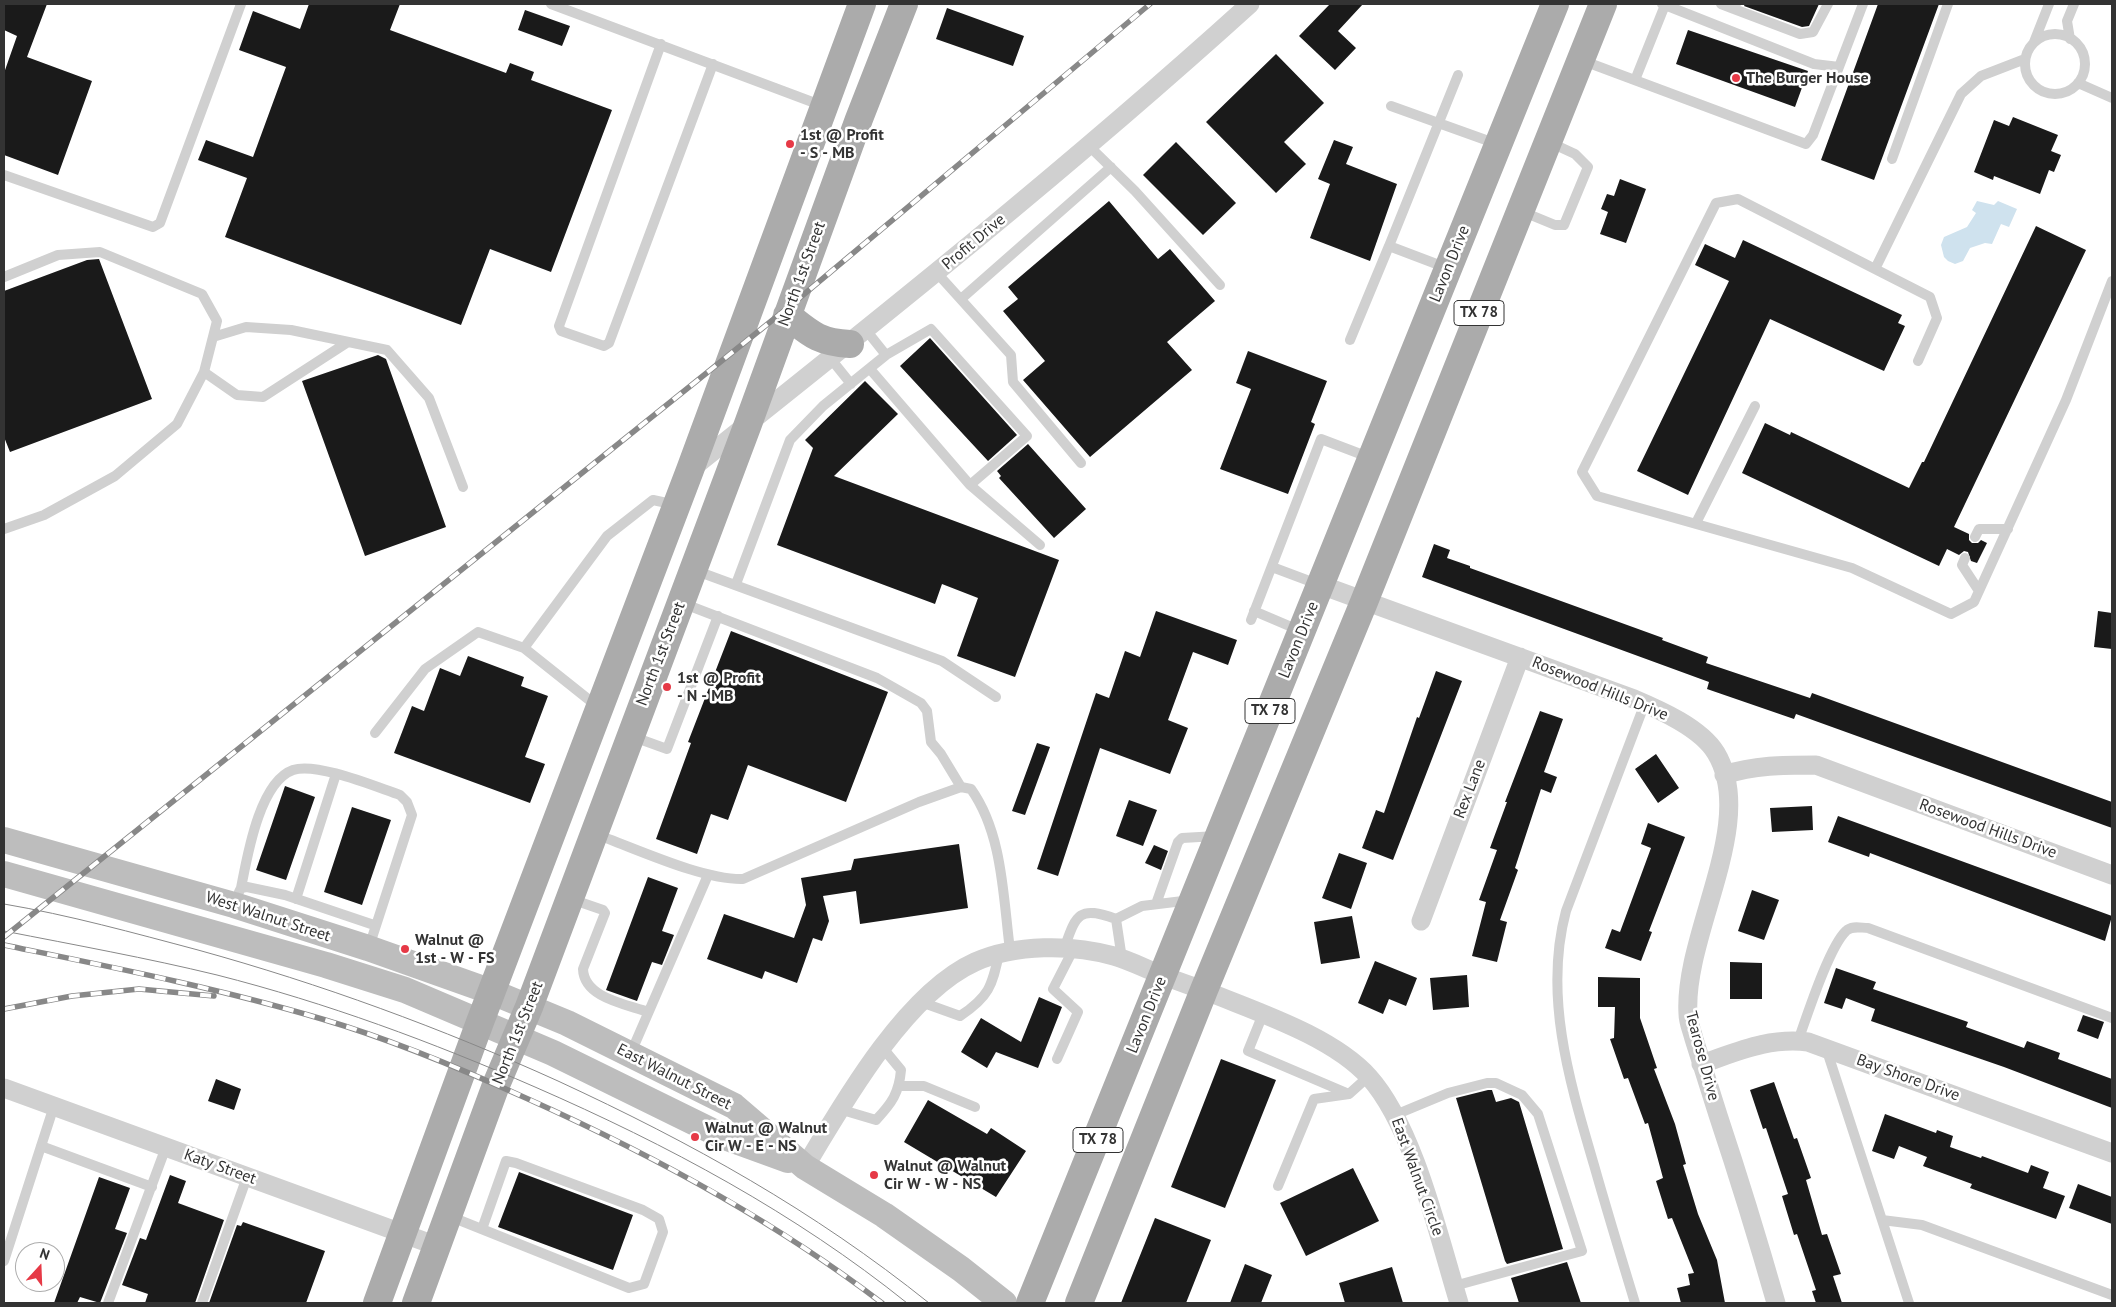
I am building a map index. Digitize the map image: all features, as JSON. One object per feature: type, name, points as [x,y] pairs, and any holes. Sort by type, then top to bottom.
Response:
[{"type":"main road","points":[[377,1303],[480,1022],[677,506],[862,4]]},
{"type":"main road","name":"North 1st Street","points":[[416,1303],[570,899],[748,424],[859,119],[904,4]]},
{"type":"main road","name":"Lavon Drive","points":[[1030,1303],[1555,4]]},
{"type":"main road","name":"TX 78","points":[[1079,1303],[1204,990],[1364,602],[1603,4]]},
{"type":"main road","points":[[824,106],[859,119]]},
{"type":"main road","points":[[787,315],[814,336],[828,342],[849,344]]},
{"type":"main road","name":"West Walnut Street","points":[[4,840],[238,897],[372,937],[529,1007]]},
{"type":"main road","name":"West Walnut Street","points":[[4,874],[226,936],[405,990],[516,1037]]},
{"type":"main road","points":[[226,936],[238,897]]},
{"type":"main road","name":"East Walnut Street","points":[[529,1007],[630,1054],[734,1106],[805,1167],[884,1215],[961,1269],[1003,1303]]},
{"type":"main road","name":"East Walnut Street","points":[[516,1037],[722,1136],[805,1167]]},
{"type":"street","name":"Profit Drive","points":[[690,470],[937,273],[1089,146],[1250,4]]},
{"type":"street","name":"Rosewood Hills Drive","points":[[1321,585],[1644,703],[1666,713],[1701,737],[1715,752],[1724,775],[1747,768],[1787,765],[1816,766],[2112,875]]},
{"type":"street","name":"Rex Lane","points":[[1421,921],[1520,657]]},
{"type":"street","name":"Tearose Drive","points":[[1724,775],[1730,813],[1725,848],[1690,970],[1688,1015],[1701,1064],[1748,1205],[1776,1303]]},
{"type":"street","name":"East Walnut Circle","points":[[805,1167],[839,1109],[882,1048],[921,1002],[974,962],[1005,952],[1068,949],[1122,959],[1263,1014],[1320,1041],[1369,1076],[1395,1114],[1418,1171],[1457,1295]]},
{"type":"street","name":"Bay Shore Drive","points":[[1701,1064],[1765,1042],[1798,1041],[1826,1048],[2112,1153]]},
{"type":"street","name":"Katy Street","points":[[4,1088],[437,1246]]},
{"type":"lane","points":[[4,176],[153,227],[160,224],[241,4]]},
{"type":"lane","points":[[551,4],[824,106]]},
{"type":"lane","points":[[1635,80],[1663,4],[1814,64],[1839,67]]},
{"type":"lane","points":[[1721,4],[1735,6],[1800,34],[1813,32],[1825,14],[1828,4]]},
{"type":"lane","points":[[1581,60],[1806,144],[1814,135],[1863,4]]},
{"type":"lane","points":[[1892,158],[1948,4]]},
{"type":"lane","points":[[2033,44],[2042,37],[2051,35],[2061,35],[2070,39],[2078,46],[2084,59],[2083,74],[2078,83],[2061,94],[2050,94],[2041,91],[2028,77],[2025,59],[2033,44],[2048,4]]},
{"type":"lane","points":[[2070,39],[2067,21],[2074,4]]},
{"type":"lane","points":[[661,44],[559,326],[561,331],[604,346],[609,343],[713,64]]},
{"type":"lane","points":[[1875,269],[1961,94],[1981,76],[2025,59]]},
{"type":"lane","points":[[1350,340],[1458,75]]},
{"type":"lane","points":[[2078,83],[2112,98]]},
{"type":"lane","points":[[1392,106],[1498,144]]},
{"type":"lane","points":[[1520,211],[1554,225],[1564,225],[1588,167],[1575,154],[1548,141]]},
{"type":"lane","points":[[1089,146],[1111,167],[1220,285]]},
{"type":"lane","points":[[962,300],[1111,167]]},
{"type":"lane","points":[[1918,361],[1937,318],[1930,297],[1738,199],[1716,203],[1582,472],[1597,496],[1852,568],[1952,614],[1974,602],[2066,400],[2112,281]]},
{"type":"lane","points":[[1389,246],[1448,268]]},
{"type":"lane","points":[[4,278],[58,255],[100,252],[202,294],[217,321],[204,372],[177,424],[115,476],[44,515],[4,529]]},
{"type":"lane","points":[[937,273],[1011,355],[1013,382],[1080,464]]},
{"type":"lane","points":[[213,337],[246,327],[291,330],[388,350],[429,398],[463,487]]},
{"type":"lane","points":[[736,584],[790,440],[823,406],[886,355],[931,329],[1027,436],[970,485]]},
{"type":"lane","points":[[204,372],[237,395],[263,397],[348,342]]},
{"type":"lane","points":[[851,384],[849,344],[886,355]]},
{"type":"lane","points":[[870,369],[970,485],[1040,545]]},
{"type":"lane","points":[[1696,523],[1755,406]]},
{"type":"lane","points":[[1302,631],[1252,616],[1321,439],[1372,458]]},
{"type":"lane","points":[[524,648],[607,536],[653,500],[677,506]]},
{"type":"lane","points":[[1975,537],[1979,529],[2008,528]]},
{"type":"lane","points":[[1965,558],[1962,564],[1979,590]]},
{"type":"lane","points":[[1272,567],[1321,585]]},
{"type":"lane","points":[[693,569],[942,661],[996,697]]},
{"type":"lane","points":[[681,603],[877,678],[921,703],[927,711],[931,742],[941,754],[961,787]]},
{"type":"lane","points":[[630,736],[667,749],[718,616]]},
{"type":"lane","points":[[375,733],[424,669],[478,632],[524,648],[600,708]]},
{"type":"lane","points":[[1635,1303],[1570,1085],[1562,1041],[1558,960],[1559,936],[1566,911],[1644,703]]},
{"type":"lane","points":[[293,770],[320,770],[336,774],[400,795],[407,802],[412,815],[372,937],[296,899],[247,887],[238,897],[258,815],[274,785],[293,770]]},
{"type":"lane","points":[[296,899],[336,774]]},
{"type":"lane","points":[[594,833],[708,875],[728,879],[743,879],[919,802],[961,787],[971,789],[981,803],[996,846],[1005,952],[991,988],[978,1005],[960,1016],[921,1002]]},
{"type":"lane","points":[[1156,904],[1178,842],[1182,838],[1219,836]]},
{"type":"lane","points":[[630,1054],[708,875]]},
{"type":"lane","points":[[570,899],[603,910],[604,913],[584,968],[584,977],[588,986],[596,993],[648,1012]]},
{"type":"lane","points":[[1057,1059],[1078,1012],[1053,989],[1068,949],[1073,922],[1079,916],[1097,912],[1116,919],[1142,906],[1194,900]]},
{"type":"lane","points":[[1116,919],[1122,959]]},
{"type":"lane","points":[[1798,1041],[1838,942],[1846,930],[1854,927],[1868,928],[2112,1018]]},
{"type":"lane","points":[[1263,1014],[1248,1052],[1349,1094]]},
{"type":"lane","points":[[839,1109],[876,1120],[900,1086],[901,1070],[882,1048]]},
{"type":"lane","points":[[1826,1048],[1909,1303]]},
{"type":"lane","points":[[1278,1186],[1314,1099],[1349,1094],[1369,1076]]},
{"type":"lane","points":[[1395,1114],[1424,1102],[1487,1083],[1502,1085],[1522,1095],[1538,1114],[1582,1251],[1457,1295]]},
{"type":"lane","points":[[900,1086],[924,1086],[976,1107]]},
{"type":"lane","points":[[4,1261],[54,1106]]},
{"type":"lane","points":[[41,1146],[152,1187]]},
{"type":"lane","points":[[108,1303],[166,1147]]},
{"type":"lane","points":[[448,1215],[482,1229],[629,1288],[644,1284],[663,1232],[659,1219],[643,1210],[516,1163],[506,1162],[482,1229]]},
{"type":"lane","points":[[202,1303],[247,1176]]},
{"type":"lane","points":[[1882,1220],[1922,1226],[2112,1295]]},
{"type":"water","points":[[1977,201],[1994,205],[1998,201],[2017,209],[2009,227],[2001,224],[1992,244],[1985,243],[1970,248],[1963,261],[1955,264],[1944,257],[1941,245],[1944,237],[1967,227],[1976,213],[1972,210]]},
{"type":"building","points":[[4,4],[47,4],[27,57],[92,81],[58,175],[4,155],[4,73],[17,36],[4,30]]},
{"type":"building","points":[[309,4],[400,4],[390,30],[506,73],[510,63],[534,72],[531,80],[612,110],[551,272],[490,249],[461,325],[225,237],[247,178],[198,160],[206,140],[253,157],[286,67],[239,50],[253,11],[300,29]]},
{"type":"building","points":[[1330,4],[1363,4],[1338,31],[1356,48],[1335,70],[1299,36]]},
{"type":"building","points":[[1745,4],[1819,4],[1809,26],[1802,27],[1744,6]]},
{"type":"building","points":[[1878,4],[1939,4],[1874,180],[1821,160]]},
{"type":"building","points":[[947,8],[1024,36],[1013,66],[936,39]]},
{"type":"building","points":[[525,10],[570,26],[562,46],[518,30]]},
{"type":"building","points":[[1688,30],[1808,71],[1795,107],[1676,64]]},
{"type":"building","points":[[1276,54],[1324,103],[1284,142],[1306,164],[1276,193],[1206,122]]},
{"type":"building","points":[[2013,117],[2058,135],[2051,151],[2061,155],[2054,172],[2049,170],[2040,194],[1994,176],[1993,180],[1974,172],[1994,120],[2009,126]]},
{"type":"building","points":[[1334,140],[1353,147],[1346,164],[1397,184],[1370,261],[1310,238],[1330,184],[1318,179]]},
{"type":"building","points":[[1176,142],[1236,203],[1203,235],[1143,175]]},
{"type":"building","points":[[1620,179],[1646,189],[1626,243],[1600,234],[1608,212],[1601,209],[1607,194],[1614,196]]},
{"type":"building","points":[[1109,201],[1158,259],[1170,249],[1215,301],[1167,342],[1192,370],[1090,457],[1023,380],[1045,361],[1003,311],[1018,299],[1008,287]]},
{"type":"building","points":[[2036,226],[2086,250],[1954,527],[1969,534],[1969,540],[1972,543],[1978,543],[1981,540],[1987,543],[1977,563],[1971,561],[1968,552],[1964,551],[1959,555],[1947,549],[1939,566],[1742,473],[1765,423],[1790,435],[1791,432],[1909,488],[1922,462],[1924,462]]},
{"type":"building","points":[[1743,240],[1902,315],[1898,323],[1905,326],[1884,371],[1770,319],[1688,495],[1637,471],[1729,281],[1695,265],[1705,244],[1735,258]]},
{"type":"building","points":[[99,259],[152,399],[10,452],[4,437],[4,291],[87,260]]},
{"type":"building","points":[[930,338],[1017,435],[988,461],[900,366]]},
{"type":"building","points":[[1248,351],[1327,381],[1311,422],[1315,424],[1288,494],[1220,469],[1251,389],[1236,383]]},
{"type":"building","points":[[378,355],[386,359],[446,527],[365,556],[302,381]]},
{"type":"building","points":[[865,381],[898,414],[834,476],[1059,560],[1015,677],[957,656],[978,598],[942,584],[935,604],[777,545],[813,448],[805,440]]},
{"type":"building","points":[[1028,444],[1086,509],[1054,538],[999,478],[1001,476],[997,471]]},
{"type":"building","points":[[1434,544],[1450,550],[1447,558],[1663,638],[1662,640],[1708,657],[1706,663],[1810,698],[1812,693],[2112,802],[2112,828],[1796,714],[1794,719],[1707,689],[1709,682],[1422,577]]},
{"type":"building","points":[[1156,611],[1237,640],[1228,665],[1193,652],[1168,720],[1188,728],[1170,774],[1100,748],[1058,876],[1037,869],[1096,693],[1109,698],[1125,651],[1140,657]]},
{"type":"building","points":[[2098,611],[2112,613],[2112,649],[2094,647]]},
{"type":"building","points":[[731,631],[888,692],[846,802],[748,765],[728,820],[711,814],[697,854],[656,839],[691,743],[688,742]]},
{"type":"building","points":[[468,656],[524,677],[521,686],[548,696],[525,757],[545,764],[530,803],[394,753],[412,706],[424,711],[440,668],[460,676]]},
{"type":"building","points":[[1436,671],[1462,681],[1393,860],[1362,848],[1376,810],[1384,813],[1417,717],[1419,718]]},
{"type":"building","points":[[1540,711],[1563,719],[1544,772],[1557,777],[1551,793],[1541,789],[1515,868],[1518,870],[1500,920],[1507,922],[1497,962],[1472,956],[1486,902],[1479,900],[1497,850],[1490,848],[1507,802],[1505,802]]},
{"type":"building","points":[[1037,743],[1050,747],[1025,815],[1012,811]]},
{"type":"building","points":[[1656,754],[1679,788],[1658,803],[1635,769]]},
{"type":"building","points":[[285,786],[315,797],[286,880],[256,870]]},
{"type":"building","points":[[1129,800],[1157,810],[1143,846],[1116,836]]},
{"type":"building","points":[[1812,806],[1813,830],[1772,832],[1770,808]]},
{"type":"building","points":[[352,807],[391,820],[362,905],[324,892]]},
{"type":"building","points":[[1838,816],[2112,916],[2105,941],[1870,853],[1869,857],[1828,842]]},
{"type":"building","points":[[1648,823],[1685,837],[1649,931],[1652,932],[1641,961],[1605,948],[1612,929],[1620,932],[1651,848],[1641,844]]},
{"type":"building","points":[[959,844],[968,908],[860,924],[856,891],[823,896],[829,921],[822,941],[813,938],[797,983],[765,971],[762,979],[707,959],[724,914],[794,938],[806,905],[801,878],[851,870],[854,859]]},
{"type":"building","points":[[1154,845],[1168,851],[1161,870],[1145,863]]},
{"type":"building","points":[[1339,853],[1367,863],[1351,909],[1322,898]]},
{"type":"building","points":[[648,877],[678,888],[662,931],[674,935],[662,965],[652,962],[637,1001],[606,990]]},
{"type":"building","points":[[1752,890],[1779,900],[1764,940],[1738,931]]},
{"type":"building","points":[[1352,916],[1360,958],[1321,964],[1314,922]]},
{"type":"building","points":[[1375,961],[1417,978],[1406,1006],[1389,999],[1383,1014],[1358,1003]]},
{"type":"building","points":[[1730,962],[1762,963],[1762,999],[1730,999]]},
{"type":"building","points":[[1836,968],[1876,982],[1873,989],[1968,1022],[1966,1027],[2024,1048],[2027,1041],[2060,1053],[2058,1059],[2112,1079],[2112,1108],[2004,1067],[1871,1021],[1875,1009],[1846,998],[1842,1009],[1824,1003]]},
{"type":"building","points":[[1467,975],[1469,1007],[1433,1010],[1430,978]]},
{"type":"building","points":[[1598,977],[1640,978],[1640,1018],[1657,1068],[1654,1069],[1675,1124],[1686,1164],[1683,1165],[1698,1214],[1717,1260],[1725,1303],[1681,1303],[1677,1288],[1690,1285],[1688,1274],[1694,1273],[1672,1218],[1668,1219],[1656,1181],[1663,1178],[1648,1123],[1645,1124],[1628,1078],[1624,1079],[1610,1039],[1614,1038],[1615,1007],[1598,1007]]},
{"type":"building","points":[[1039,997],[1062,1007],[1038,1068],[996,1052],[987,1068],[961,1052],[981,1018],[1021,1042]]},
{"type":"building","points":[[2083,1015],[2104,1022],[2098,1039],[2077,1031]]},
{"type":"building","points":[[1221,1059],[1276,1080],[1225,1208],[1171,1187]]},
{"type":"building","points":[[216,1079],[241,1089],[234,1110],[208,1101]]},
{"type":"building","points":[[1774,1082],[1794,1139],[1797,1138],[1811,1178],[1806,1180],[1822,1235],[1827,1234],[1841,1274],[1833,1276],[1842,1303],[1816,1303],[1812,1291],[1816,1290],[1797,1234],[1794,1235],[1782,1196],[1788,1194],[1766,1128],[1763,1129],[1750,1090]]},
{"type":"building","points":[[1492,1090],[1496,1102],[1511,1098],[1519,1102],[1563,1249],[1507,1264],[1505,1261],[1456,1098]]},
{"type":"building","points":[[928,1100],[987,1134],[991,1128],[1026,1151],[996,1197],[904,1142]]},
{"type":"building","points":[[1885,1114],[1936,1133],[1937,1130],[1953,1136],[1950,1147],[1981,1158],[1982,1156],[2028,1173],[2031,1165],[2049,1172],[2043,1188],[2065,1196],[2056,1219],[1970,1188],[1972,1184],[1923,1166],[1927,1157],[1899,1146],[1894,1159],[1872,1151]]},
{"type":"building","points":[[1353,1168],[1379,1221],[1306,1256],[1280,1203]]},
{"type":"building","points":[[519,1172],[633,1215],[613,1270],[498,1227]]},
{"type":"building","points":[[170,1175],[186,1181],[178,1203],[224,1220],[195,1303],[145,1303],[148,1294],[122,1285],[140,1238],[146,1240]]},
{"type":"building","points":[[99,1177],[130,1188],[115,1229],[127,1233],[100,1303],[80,1297],[77,1303],[54,1303],[58,1292],[65,1292],[65,1272]]},
{"type":"building","points":[[2078,1184],[2112,1197],[2112,1224],[2069,1208]]},
{"type":"building","points":[[1155,1218],[1211,1240],[1186,1303],[1121,1303]]},
{"type":"building","points":[[243,1222],[325,1251],[306,1303],[209,1303],[237,1225],[241,1226]]},
{"type":"building","points":[[1567,1262],[1581,1303],[1519,1303],[1511,1278]]},
{"type":"building","points":[[1245,1264],[1272,1275],[1261,1303],[1230,1303]]},
{"type":"building","points":[[1392,1267],[1403,1303],[1345,1303],[1339,1283]]},
{"type":"tram line","points":[[4,904],[53,913],[244,963],[335,992],[470,1043],[608,1105],[704,1154],[750,1180],[841,1238],[929,1303]]},
{"type":"tram line","points":[[4,931],[164,963],[258,986],[379,1025],[496,1070],[585,1109],[682,1157],[729,1183],[820,1239],[907,1303]]},
{"type":"railway","points":[[4,937],[790,306],[1150,4]]},
{"type":"railway","points":[[4,945],[243,997],[375,1036],[453,1066],[575,1120],[666,1166],[798,1244],[882,1303]]},
{"type":"railway","points":[[4,1009],[72,996],[139,989],[214,996]]},
{"type":"place","name":"The Burger House","points":[[1736,78]]},
{"type":"place","name":"1st @ Profit - S - MB","points":[[790,144]]},
{"type":"place","name":"1st @ Profit - N - MB","points":[[667,687]]},
{"type":"place","name":"Walnut @ 1st - W - FS","points":[[405,949]]},
{"type":"place","name":"Walnut @ Walnut Cir W - E - NS","points":[[695,1137]]},
{"type":"place","name":"Walnut @ Walnut Cir W - W - NS","points":[[874,1175]]}]
